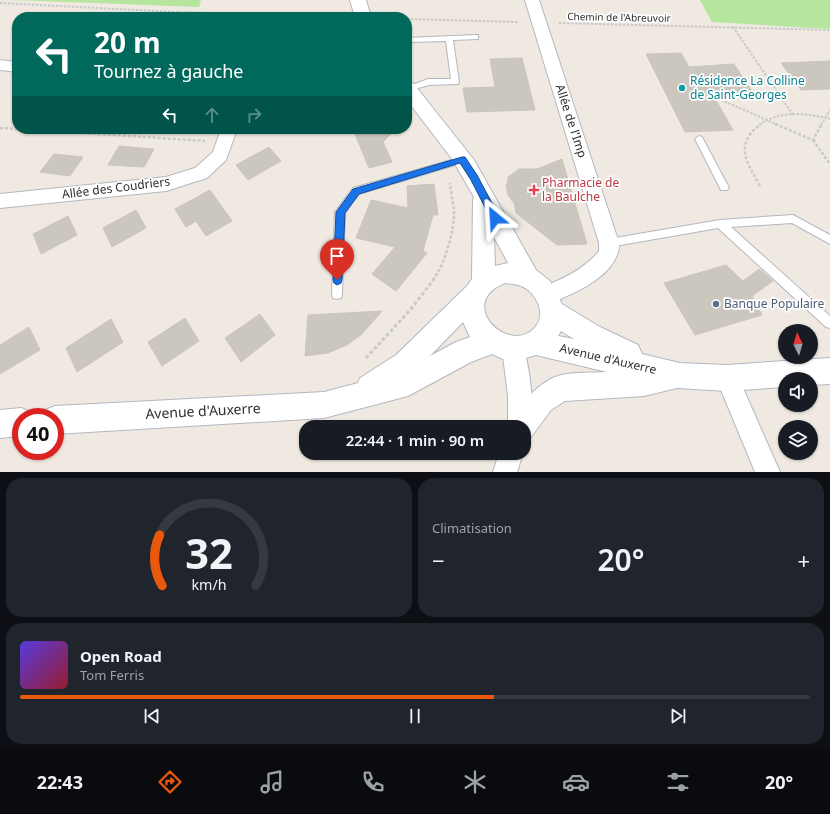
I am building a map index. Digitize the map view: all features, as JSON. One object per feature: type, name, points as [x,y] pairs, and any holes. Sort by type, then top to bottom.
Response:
[{"type":"main road","points":[[358,0],[362,12]]},
{"type":"main road","points":[[412,93],[449,140],[462,160],[483,195],[528,278]]},
{"type":"main road","points":[[479,288],[494,275],[505,273],[517,274],[528,278],[539,285],[549,303],[551,323],[546,334],[514,344],[482,333],[474,321],[471,308],[479,288],[483,195]]},
{"type":"main road","name":"Avenue d'Auxerre","points":[[351,398],[405,364],[479,288]]},
{"type":"main road","name":"Avenue d'Auxerre","points":[[549,303],[572,325],[601,342],[680,376]]},
{"type":"main road","name":"Avenue d'Auxerre","points":[[64,419],[324,404],[408,383],[465,351],[514,344],[680,376],[727,378],[830,371]]},
{"type":"main road","points":[[526,420],[542,401],[561,388],[644,383],[680,376]]},
{"type":"main road","points":[[0,424],[12,423]]},
{"type":"street","name":"Allée de l'Imp","points":[[532,0],[609,243]]},
{"type":"street","points":[[0,65],[12,66]]},
{"type":"street","name":"Allée des Coudriers","points":[[0,201],[166,184],[201,173],[220,155],[227,136]]},
{"type":"street","points":[[549,303],[602,263],[609,254],[609,243]]},
{"type":"street","points":[[514,344],[520,396],[520,420]]},
{"type":"street","points":[[727,378],[768,472]]},
{"type":"street","points":[[505,472],[509,460]]},
{"type":"lane","points":[[412,40],[475,37]]},
{"type":"lane","points":[[412,87],[428,82],[455,82],[449,38]]},
{"type":"lane","points":[[699,139],[724,187]]},
{"type":"lane","points":[[337,294],[340,212],[356,191],[462,160]]},
{"type":"lane","points":[[609,243],[720,224],[793,219],[830,240]]},
{"type":"lane","points":[[720,224],[825,313],[830,323]]},
{"type":"path","points":[[1,4],[176,12]]},
{"type":"path","name":"Chemin de l'Abreuvoir","points":[[412,19],[830,30]]},
{"type":"path","points":[[733,27],[793,115]]},
{"type":"path","points":[[710,95],[813,140],[830,164]]},
{"type":"path","points":[[813,140],[830,110]]},
{"type":"path","points":[[760,186],[746,161],[743,148],[753,130],[757,126],[778,117],[793,115],[810,115],[830,119]]},
{"type":"path","points":[[0,128],[12,129]]},
{"type":"path","points":[[169,134],[227,136]]},
{"type":"path","points":[[365,359],[411,310],[440,271],[448,248],[454,213],[450,181],[443,166]]},
{"type":"green space","points":[[14,0],[201,0],[199,7]]},
{"type":"green space","points":[[700,0],[830,0],[830,29],[712,22]]},
{"type":"building","name":"Résidence La Colline de Saint-Georges","points":[[681,53],[689,67],[734,64],[753,93],[713,95],[733,130],[685,132],[646,54]]},
{"type":"building","points":[[522,58],[535,110],[467,112],[463,88],[495,87],[490,59]]},
{"type":"building","points":[[830,61],[830,89],[801,90],[781,63]]},
{"type":"building","points":[[355,134],[391,134],[383,142],[392,162],[369,168]]},
{"type":"building","points":[[119,146],[154,149],[144,167],[108,165]]},
{"type":"building","points":[[269,147],[281,161],[248,180],[236,165]]},
{"type":"building","points":[[54,154],[83,157],[70,176],[40,172]]},
{"type":"building","points":[[562,159],[587,244],[557,245],[516,213],[514,203],[508,195],[506,186],[508,177],[519,169],[537,169]]},
{"type":"building","points":[[434,184],[438,215],[433,215],[423,251],[427,253],[396,291],[372,274],[395,247],[356,238],[371,200],[408,208],[407,186]]},
{"type":"building","points":[[210,190],[232,221],[206,236],[196,221],[186,227],[175,209]]},
{"type":"building","points":[[136,210],[146,228],[112,247],[103,228]]},
{"type":"building","points":[[68,216],[77,235],[41,254],[33,234]]},
{"type":"building","name":"Banque Populaire","points":[[726,265],[743,281],[759,269],[773,281],[752,296],[762,315],[695,335],[664,283]]},
{"type":"building","points":[[382,311],[362,334],[347,345],[328,353],[305,356],[308,315]]},
{"type":"building","points":[[260,314],[275,335],[241,362],[225,338]]},
{"type":"building","points":[[185,318],[199,341],[162,366],[148,342]]},
{"type":"building","points":[[111,319],[123,342],[77,372],[66,348]]},
{"type":"building","points":[[29,327],[40,350],[0,374],[0,345]]},
{"type":"place","name":"Résidence La Colline de Saint-Georges","points":[[682,88]]},
{"type":"place","name":"Pharmacie de la Baulche","points":[[534,190]]},
{"type":"place","name":"Banque Populaire","points":[[716,304]]},
{"type":"route","points":[[337,280],[340,212],[356,191],[462,160],[474,178],[495,218]]}]
